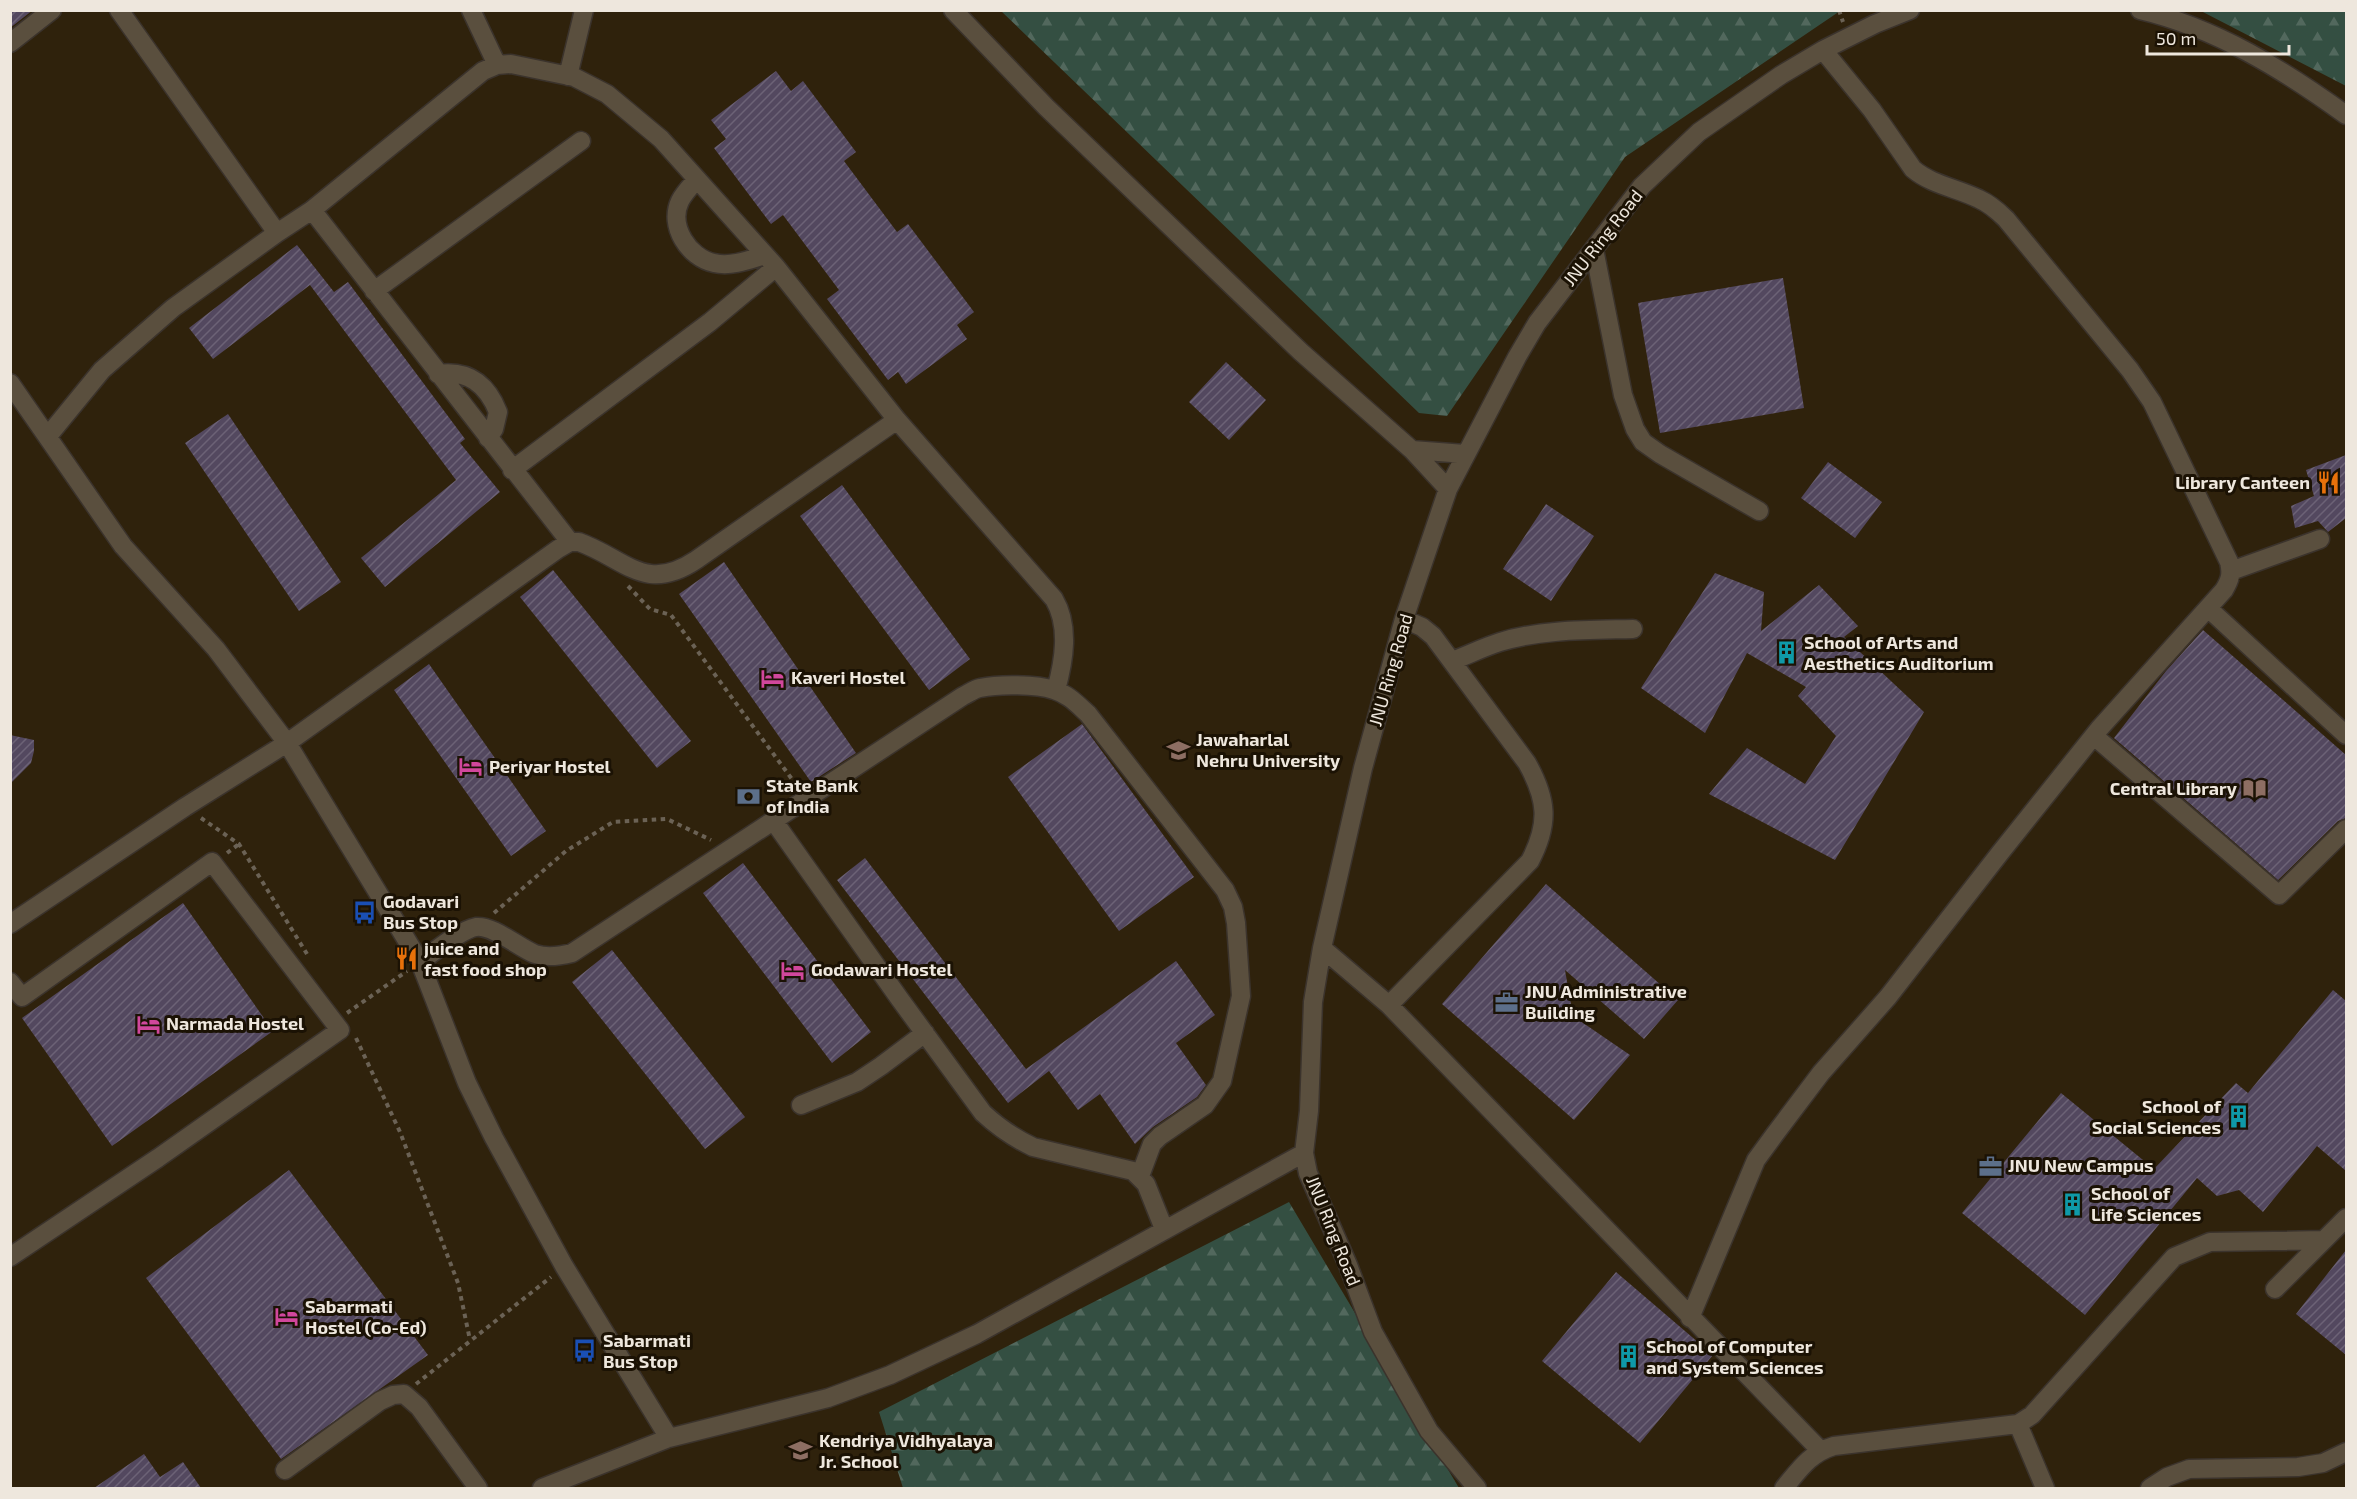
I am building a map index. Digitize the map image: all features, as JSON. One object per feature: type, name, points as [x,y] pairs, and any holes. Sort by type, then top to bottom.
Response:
[{"type":"lane","points":[[10,43],[52,10]]},
{"type":"lane","points":[[119,10],[277,233]]},
{"type":"lane","points":[[471,10],[497,65]]},
{"type":"lane","points":[[568,76],[584,10]]},
{"type":"lane","points":[[952,10],[1046,107],[1301,352],[1412,450],[1448,489]]},
{"type":"lane","name":"JNU Ring Road","points":[[1477,1488],[1429,1431],[1373,1332],[1348,1265],[1308,1173],[1304,1153],[1309,1111],[1314,1002],[1322,948],[1363,768],[1404,619],[1448,489],[1537,323],[1642,186],[1699,132],[1746,98],[1823,50],[1875,24],[1910,10]]},
{"type":"lane","points":[[2140,10],[2176,21],[2232,44],[2317,94],[2346,115]]},
{"type":"lane","points":[[1690,1318],[1756,1160],[1821,1073],[1888,998],[2094,736],[2224,591],[2230,576],[2229,562],[2152,402],[2130,370],[1994,207],[1922,177],[1913,169],[1872,110],[1823,50]]},
{"type":"lane","points":[[48,436],[102,370],[173,308],[312,210],[483,71],[497,65],[511,64],[568,76],[592,85],[627,108],[661,139],[770,261],[897,420],[1054,599],[1061,611],[1064,642],[1062,668],[1056,690]]},
{"type":"lane","points":[[374,291],[581,141]]},
{"type":"lane","points":[[697,178],[680,202],[676,216],[682,239],[694,252],[715,264],[770,261]]},
{"type":"lane","points":[[312,210],[570,542]]},
{"type":"lane","points":[[1594,249],[1623,395],[1635,429],[1644,442],[1660,454],[1759,511]]},
{"type":"lane","points":[[512,470],[710,322],[770,261]]},
{"type":"lane","points":[[438,374],[458,372],[486,391],[498,412],[494,429],[488,438]]},
{"type":"lane","points":[[10,383],[123,546],[216,649],[286,743],[420,962],[467,1083],[564,1266],[669,1438]]},
{"type":"lane","points":[[10,924],[185,807],[286,743],[570,542],[591,546],[634,570],[651,575],[669,574],[696,560],[897,420]]},
{"type":"lane","points":[[1412,450],[1465,454]]},
{"type":"lane","points":[[2230,576],[2320,539]]},
{"type":"lane","points":[[2209,609],[2346,735]]},
{"type":"lane","points":[[1389,1005],[1530,861],[1540,841],[1545,814],[1539,785],[1527,763],[1432,636],[1422,627],[1404,619]]},
{"type":"lane","points":[[1452,661],[1498,642],[1515,638],[1572,630],[1633,629]]},
{"type":"lane","points":[[420,962],[467,930],[477,927],[489,929],[536,954],[558,956],[572,953],[978,688],[1021,687],[1056,690],[1073,700],[1088,714],[1225,890],[1233,907],[1236,923],[1241,996],[1222,1081],[1205,1105],[1152,1144],[1140,1176]]},
{"type":"lane","points":[[2094,736],[2278,896],[2346,829]]},
{"type":"lane","points":[[773,820],[983,1113],[993,1123],[1033,1147],[1133,1171],[1146,1184],[1164,1229]]},
{"type":"lane","points":[[10,982],[22,998],[212,862],[339,1030],[158,1158],[10,1257]]},
{"type":"lane","points":[[1322,948],[1389,1005],[1820,1450]]},
{"type":"lane","points":[[801,1105],[856,1082],[925,1033]]},
{"type":"lane","points":[[542,1488],[669,1438],[828,1398],[890,1375],[977,1334],[1304,1153]]},
{"type":"lane","points":[[2275,1289],[2346,1218]]},
{"type":"lane","points":[[1784,1488],[1811,1457],[1820,1450],[1834,1446],[2018,1424],[2032,1415],[2174,1257],[2210,1242],[2324,1240]]},
{"type":"lane","points":[[285,1470],[380,1401],[393,1395],[404,1394],[419,1407],[478,1488]]},
{"type":"lane","points":[[2018,1424],[2045,1488]]},
{"type":"lane","points":[[2150,1488],[2189,1468],[2298,1467],[2323,1462],[2346,1452]]},
{"type":"path","points":[[620,578],[650,609],[671,615],[807,799]]},
{"type":"path","points":[[185,807],[239,844],[308,954]]},
{"type":"path","points":[[477,927],[566,851],[613,822],[667,819],[729,849]]},
{"type":"path","points":[[222,857],[239,844]]},
{"type":"path","points":[[345,1015],[420,962]]},
{"type":"path","points":[[355,1036],[400,1132],[454,1272],[471,1340]]},
{"type":"path","points":[[404,1394],[564,1266]]},
{"type":"shaded area","name":"Jawaharlal Nehru University","points":[[10,11],[2346,11],[2346,1488],[11,1488]]},
{"type":"green space","points":[[1001,11],[1840,11],[1625,157],[1447,416],[1419,413]]},
{"type":"green space","points":[[2201,11],[2346,11],[2346,86]]},
{"type":"green space","points":[[1289,1202],[1459,1488],[903,1488],[879,1412]]},
{"type":"building","points":[[10,10],[33,10],[10,28]]},
{"type":"building","points":[[776,71],[791,91],[803,81],[856,152],[844,161],[897,232],[908,224],[974,312],[957,325],[967,339],[906,384],[898,372],[888,380],[827,299],[839,290],[783,215],[771,224],[714,148],[726,139],[711,120]]},
{"type":"building","points":[[297,245],[334,292],[348,282],[465,439],[460,443],[500,492],[385,587],[361,558],[456,480],[310,285],[213,359],[189,328]]},
{"type":"building","points":[[1783,278],[1804,408],[1660,433],[1638,303]]},
{"type":"building","points":[[1226,362],[1266,400],[1229,440],[1189,402]]},
{"type":"building","points":[[228,414],[341,582],[299,611],[185,443]]},
{"type":"building","name":"Library Canteen","points":[[2346,455],[2346,518],[2328,532],[2318,521],[2295,528],[2291,506],[2314,496],[2306,470]]},
{"type":"building","points":[[1828,462],[1882,502],[1855,538],[1801,498]]},
{"type":"building","points":[[842,485],[970,659],[929,690],[800,516]]},
{"type":"building","points":[[1546,504],[1594,536],[1551,601],[1503,569]]},
{"type":"building","points":[[724,562],[856,753],[811,782],[679,594]]},
{"type":"building","points":[[553,570],[691,741],[657,768],[520,597]]},
{"type":"building","points":[[1715,573],[1764,592],[1761,631],[1819,585],[1858,626],[1844,637],[1924,712],[1835,860],[1709,794],[1747,748],[1805,784],[1836,736],[1798,696],[1806,687],[1747,653],[1705,733],[1641,688]]},
{"type":"building","name":"Central Library","points":[[2203,630],[2346,755],[2346,818],[2338,821],[2278,880],[2114,738],[2166,671]]},
{"type":"building","points":[[429,664],[546,831],[511,856],[394,690]]},
{"type":"building","points":[[1082,724],[1194,877],[1119,931],[1008,777]]},
{"type":"building","points":[[10,735],[34,740],[34,751],[31,763],[10,784]]},
{"type":"building","points":[[865,858],[1026,1069],[1176,961],[1215,1015],[1176,1043],[1206,1085],[1197,1097],[1153,1127],[1135,1144],[1100,1094],[1078,1110],[1049,1071],[1008,1103],[837,880]]},
{"type":"building","points":[[743,863],[871,1032],[832,1063],[703,893]]},
{"type":"building","name":"JNU Administrative Building","points":[[1546,884],[1678,1000],[1644,1039],[1565,970],[1573,1016],[1630,1055],[1574,1120],[1442,1004]]},
{"type":"building","name":"Narmada Hostel","points":[[183,903],[273,1031],[112,1146],[22,1018]]},
{"type":"building","points":[[612,950],[745,1117],[705,1149],[572,982]]},
{"type":"building","points":[[2333,990],[2346,1001],[2346,1171],[2317,1146],[2263,1212],[2239,1190],[2217,1196],[2197,1178],[2085,1315],[1962,1213],[2061,1093],[2154,1169],[2236,1083],[2248,1093]]},
{"type":"building","name":"Sabarmati Hostel (Co-Ed)","points":[[289,1170],[428,1355],[281,1459],[146,1278]]},
{"type":"building","points":[[2346,1250],[2346,1355],[2296,1314]]},
{"type":"building","name":"School of Computer and System Sciences","points":[[1616,1272],[1713,1355],[1640,1443],[1542,1361]]},
{"type":"building","points":[[144,1454],[160,1477],[183,1462],[201,1488],[94,1488]]},
{"type":"place","name":"Library Canteen","points":[[2328,483]]},
{"type":"place","name":"School of Arts and Aesthetics Auditorium","points":[[1786,653]]},
{"type":"place","name":"Kaveri Hostel","points":[[773,678]]},
{"type":"place","name":"Jawaharlal Nehru University","points":[[1178,750]]},
{"type":"place","name":"Periyar Hostel","points":[[471,767]]},
{"type":"place","name":"Central Library","points":[[2255,789]]},
{"type":"place","name":"State Bank of India","points":[[748,796]]},
{"type":"place","name":"Godavari Bus Stop","points":[[365,912]]},
{"type":"place","name":"juice and fast food shop","points":[[406,959]]},
{"type":"place","name":"Godawari Hostel","points":[[793,970]]},
{"type":"place","name":"JNU Administrative Building","points":[[1507,1002]]},
{"type":"place","name":"Narmada Hostel","points":[[148,1024]]},
{"type":"place","name":"School of Social Sciences","points":[[2239,1117]]},
{"type":"place","name":"JNU New Campus","points":[[1990,1166]]},
{"type":"place","name":"School of Life Sciences","points":[[2073,1204]]},
{"type":"place","name":"Sabarmati Hostel (Co-Ed)","points":[[287,1317]]},
{"type":"place","name":"Sabarmati Bus Stop","points":[[585,1351]]},
{"type":"place","name":"School of Computer and System Sciences","points":[[1628,1357]]},
{"type":"place","name":"Kendriya Vidhyalaya Jr. School","points":[[801,1451]]}]
